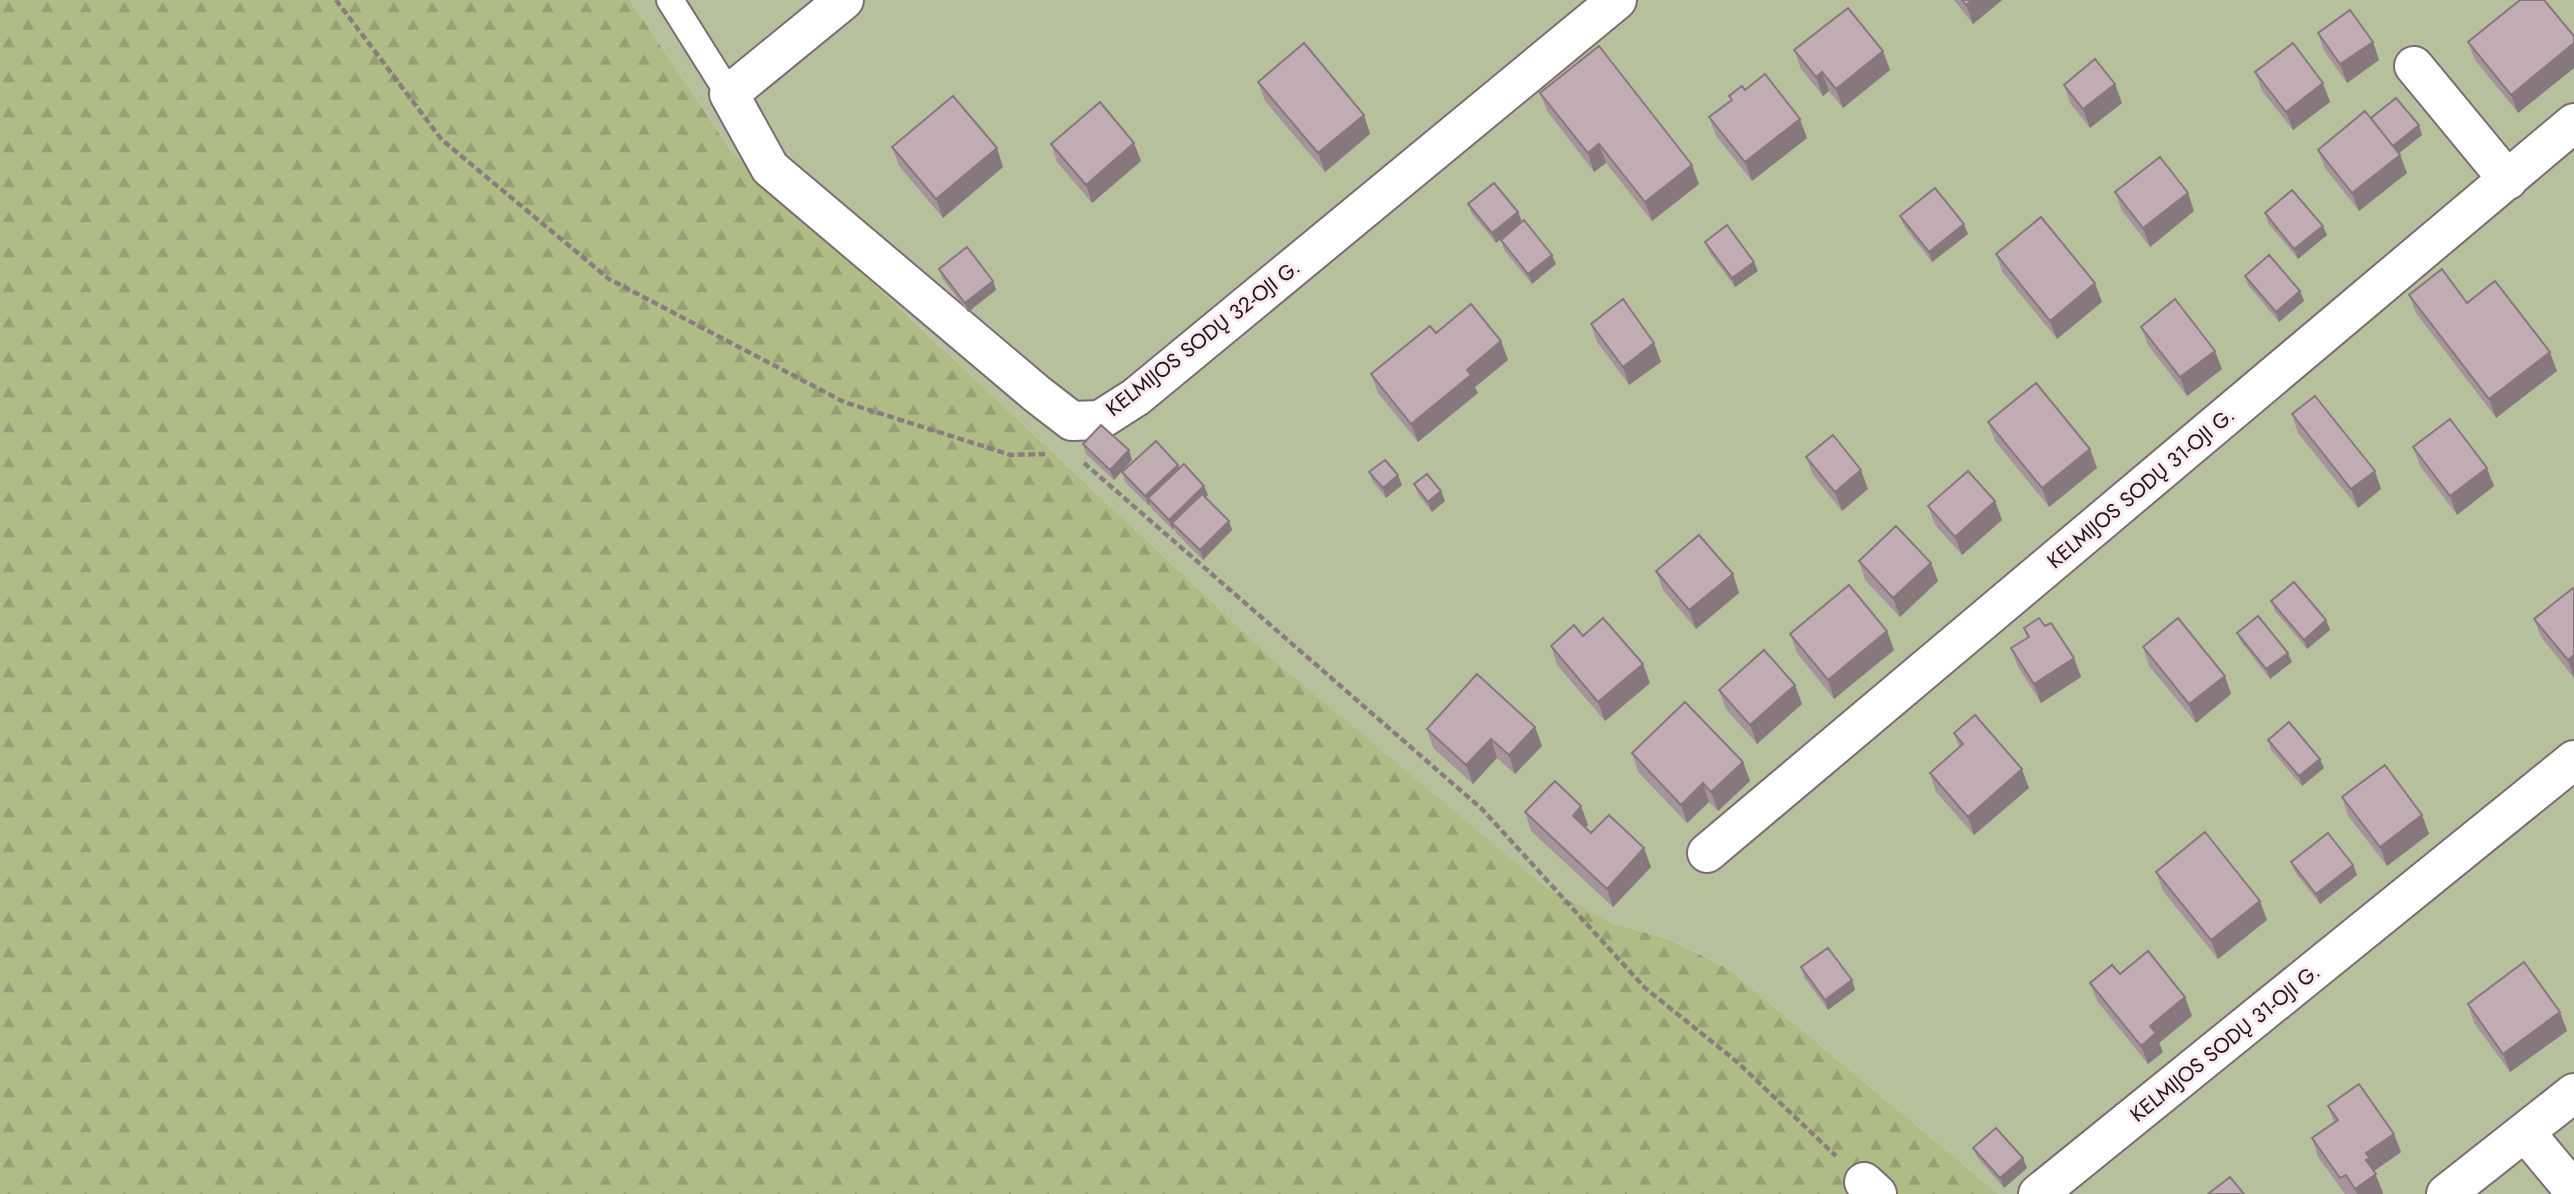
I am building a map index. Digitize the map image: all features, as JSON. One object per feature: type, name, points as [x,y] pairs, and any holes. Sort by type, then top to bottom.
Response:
[{"type":"street","points":[[729,94],[844,0]]},
{"type":"street","name":"KELMIJOS SODŲ 32-OJI G.","points":[[729,94],[770,168],[1072,421],[1100,420],[1147,388],[1617,0]]},
{"type":"street","points":[[2414,66],[2508,180]]},
{"type":"street","name":"KELMIJOS SODŲ 31-OJI G.","points":[[1707,853],[2574,123]]},
{"type":"street","name":"KELMIJOS SODŲ 31-OJI G.","points":[[2038,1194],[2574,760]]},
{"type":"street","points":[[2446,1194],[2574,1093]]},
{"type":"street","points":[[2525,1132],[2574,1191]]},
{"type":"lane","points":[[670,0],[729,94]]},
{"type":"path","points":[[336,0],[442,140],[609,279],[844,402],[1011,455],[1048,453]]},
{"type":"path","points":[[1083,461],[1482,809],[1646,988],[1735,1061],[1870,1188]]},
{"type":"green space","points":[[0,0],[630,0],[730,149],[1284,669],[1610,922],[1671,940],[1729,969],[1999,1194],[0,1194]]},
{"type":"green space","points":[[630,0],[2574,0],[2574,1194],[1999,1194],[1729,969],[1671,940],[1610,922],[1547,889],[1284,669],[730,149]]},
{"type":"building","points":[[2520,0],[2544,0],[2574,36],[2574,43],[2511,95],[2468,42]]},
{"type":"building","points":[[1848,8],[1883,51],[1836,89],[1822,72],[1816,77],[1794,50]]},
{"type":"building","points":[[2350,10],[2373,42],[2340,64],[2318,33]]},
{"type":"building","points":[[1304,43],[1364,115],[1318,153],[1258,82]]},
{"type":"building","points":[[2293,43],[2323,83],[2286,112],[2255,72]]},
{"type":"building","points":[[1599,46],[1692,165],[1645,202],[1599,144],[1588,153],[1540,93]]},
{"type":"building","points":[[2095,59],[2115,84],[2083,109],[2064,85]]},
{"type":"building","points":[[1765,74],[1800,119],[1745,162],[1709,117],[1732,100],[1729,96],[1742,86],[1745,90]]},
{"type":"building","points":[[953,96],[997,148],[936,199],[892,147]]},
{"type":"building","points":[[2396,98],[2419,125],[2393,146],[2371,118]]},
{"type":"building","points":[[1100,102],[1134,143],[1086,185],[1051,144]]},
{"type":"building","points":[[2365,111],[2400,155],[2352,193],[2318,150]]},
{"type":"building","points":[[2160,157],[2188,193],[2143,228],[2115,192]]},
{"type":"building","points":[[1494,183],[1518,212],[1492,233],[1468,204]]},
{"type":"building","points":[[1935,188],[1964,224],[1929,252],[1900,216]]},
{"type":"building","points":[[2292,190],[2323,226],[2294,249],[2265,213]]},
{"type":"building","points":[[2041,217],[2095,283],[2050,321],[1996,254]]},
{"type":"building","points":[[1524,220],[1552,255],[1528,274],[1501,240]]},
{"type":"building","points":[[1727,225],[1754,262],[1732,278],[1705,242]]},
{"type":"building","points":[[967,247],[993,281],[965,303],[939,269]]},
{"type":"building","points":[[2269,255],[2300,291],[2276,312],[2245,276]]},
{"type":"building","points":[[2442,269],[2467,303],[2495,281],[2550,352],[2489,399],[2409,295]]},
{"type":"building","points":[[1623,299],[1654,343],[1623,367],[1591,324]]},
{"type":"building","points":[[2175,299],[2215,351],[2180,377],[2141,327]]},
{"type":"building","points":[[1471,304],[1501,341],[1467,370],[1471,375],[1411,424],[1371,374],[1430,326],[1436,333]]},
{"type":"building","points":[[2036,383],[2090,449],[2042,488],[1988,422]]},
{"type":"building","points":[[2315,396],[2375,471],[2351,489],[2292,414]]},
{"type":"building","points":[[2450,419],[2487,468],[2450,496],[2413,447]]},
{"type":"building","points":[[1101,425],[1129,450],[1110,470],[1083,444]]},
{"type":"building","points":[[1833,435],[1861,470],[1835,492],[1806,457]]},
{"type":"building","points":[[1156,441],[1178,465],[1145,496],[1122,472]]},
{"type":"building","points":[[1385,460],[1398,475],[1383,488],[1369,472]]},
{"type":"building","points":[[1184,464],[1204,486],[1169,520],[1148,498]]},
{"type":"building","points":[[1968,471],[1995,501],[1955,537],[1928,506]]},
{"type":"building","points":[[1427,474],[1441,491],[1428,502],[1414,484]]},
{"type":"building","points":[[1202,494],[1229,521],[1200,550],[1172,523]]},
{"type":"building","points":[[1896,526],[1931,563],[1893,598],[1859,561]]},
{"type":"building","points":[[1699,535],[1733,574],[1689,610],[1656,571]]},
{"type":"building","points":[[2294,582],[2326,620],[2304,640],[2271,601]]},
{"type":"building","points":[[1849,585],[1887,631],[1828,680],[1790,634]]},
{"type":"building","points":[[2573,588],[2574,655],[2568,660],[2534,619]]},
{"type":"building","points":[[2258,616],[2288,653],[2266,669],[2237,633]]},
{"type":"building","points":[[1603,618],[1643,664],[1598,702],[1551,646],[1574,625],[1583,636]]},
{"type":"building","points":[[2039,618],[2045,626],[2051,623],[2074,658],[2034,684],[2011,648],[2029,637],[2024,628]]},
{"type":"building","points":[[2178,618],[2225,676],[2189,704],[2143,647]]},
{"type":"building","points":[[1764,650],[1795,685],[1750,725],[1719,690]]},
{"type":"building","points":[[1477,674],[1535,727],[1509,755],[1491,739],[1466,765],[1427,729]]},
{"type":"building","points":[[1685,702],[1743,762],[1711,792],[1703,783],[1681,805],[1632,753]]},
{"type":"building","points":[[1975,715],[2022,769],[1968,817],[1930,773],[1963,744],[1954,733]]},
{"type":"building","points":[[2289,722],[2320,759],[2299,776],[2268,740]]},
{"type":"building","points":[[2385,765],[2422,815],[2380,847],[2342,797]]},
{"type":"building","points":[[1555,781],[1581,806],[1573,816],[1591,833],[1609,815],[1644,848],[1607,889],[1525,812]]},
{"type":"building","points":[[2205,832],[2260,901],[2211,940],[2156,872]]},
{"type":"building","points":[[2328,833],[2353,865],[2316,894],[2291,862]]},
{"type":"building","points":[[1828,948],[1852,980],[1825,1000],[1801,967]]},
{"type":"building","points":[[2148,951],[2185,997],[2150,1026],[2156,1033],[2141,1046],[2090,983],[2112,965],[2120,974]]},
{"type":"building","points":[[2524,962],[2560,1012],[2503,1054],[2468,1004]]},
{"type":"building","points":[[2359,1084],[2394,1134],[2366,1153],[2370,1158],[2366,1160],[2376,1174],[2355,1189],[2346,1175],[2340,1178],[2312,1138],[2338,1120],[2328,1106]]},
{"type":"building","points":[[1996,1128],[2023,1158],[2000,1178],[1973,1148]]},
{"type":"building","points":[[2230,1177],[2244,1194],[2208,1194]]}]
